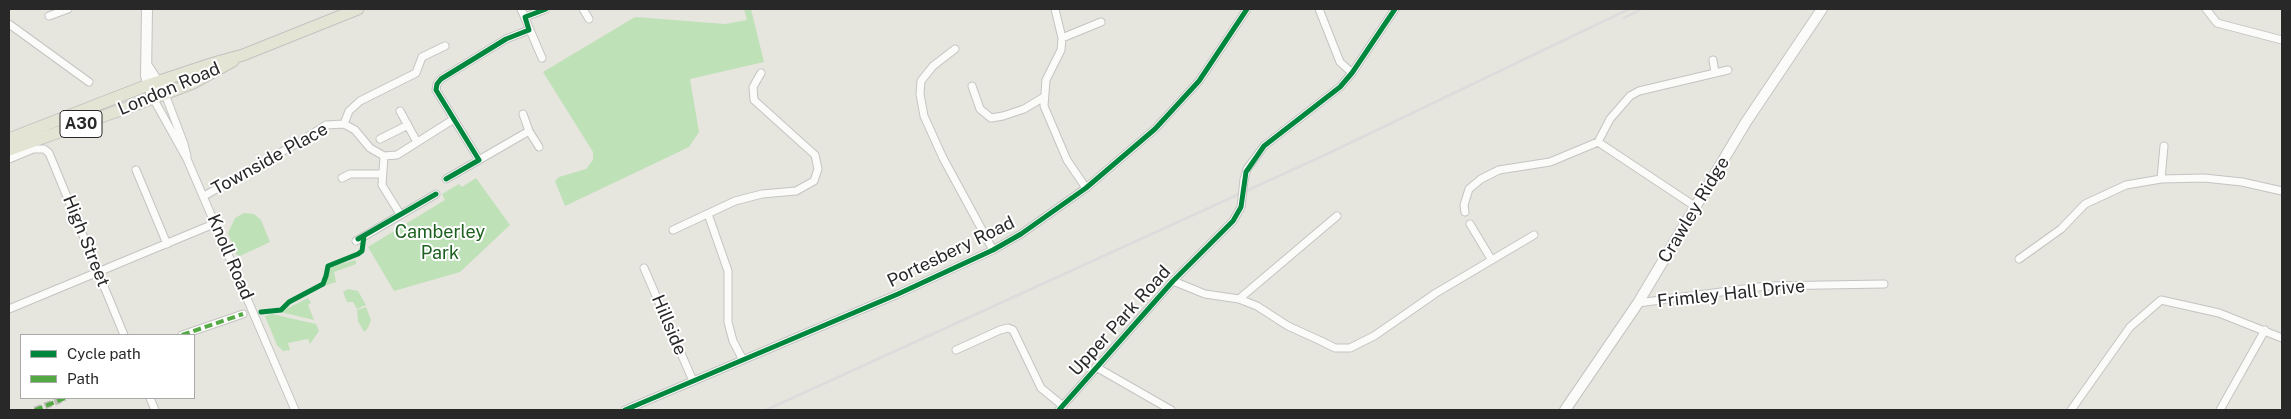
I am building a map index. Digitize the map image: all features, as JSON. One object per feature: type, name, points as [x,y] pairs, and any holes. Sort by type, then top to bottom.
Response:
[{"type":"main road","name":"London Road","points":[[9,139],[153,84],[243,55],[358,9]]},
{"type":"main road","name":"London Road","points":[[9,150],[165,94],[218,70],[243,55]]},
{"type":"street","points":[[49,16],[68,9]]},
{"type":"street","points":[[147,9],[147,66],[153,84],[153,98]]},
{"type":"street","points":[[521,9],[542,58]]},
{"type":"street","points":[[525,17],[546,9]]},
{"type":"street","points":[[583,9],[589,19]]},
{"type":"street","points":[[1055,9],[1062,38],[1061,50],[1046,80],[1044,97],[1049,122],[1067,160],[1086,188]]},
{"type":"street","name":"Portesbery Road","points":[[625,410],[993,250],[1021,234],[1086,188],[1155,129],[1199,81],[1247,9]]},
{"type":"street","points":[[1319,9],[1340,62],[1352,73],[1395,9]]},
{"type":"street","name":"Crawley Ridge","points":[[1565,410],[1638,304],[1746,122],[1822,9]]},
{"type":"street","points":[[2206,9],[2217,23],[2282,40]]},
{"type":"street","points":[[1062,38],[1101,22]]},
{"type":"street","points":[[9,24],[89,82]]},
{"type":"street","points":[[479,160],[436,90],[440,79],[506,39],[529,30]]},
{"type":"street","points":[[344,124],[349,111],[360,101],[416,73],[422,57],[445,46]]},
{"type":"street","points":[[955,49],[934,66],[921,81],[920,94],[924,116],[943,158],[993,250]]},
{"type":"street","points":[[1712,60],[1715,73]]},
{"type":"street","points":[[1465,212],[1464,205],[1469,189],[1481,179],[1499,170],[1550,162],[1598,142],[1610,119],[1630,96],[1651,88],[1728,70]]},
{"type":"street","name":"Upper Park Road","points":[[1061,408],[1173,281],[1238,215],[1247,169],[1264,146],[1340,87],[1352,73]]},
{"type":"street","points":[[673,230],[708,214],[720,206],[773,192],[796,191],[814,181],[818,174],[815,156],[754,100],[753,87],[762,74]]},
{"type":"street","points":[[153,84],[165,94]]},
{"type":"street","points":[[972,86],[980,109],[991,118],[1024,109],[1044,97]]},
{"type":"street","name":"Knoll Road","points":[[165,94],[184,144],[187,159]]},
{"type":"street","name":"Knoll Road","points":[[153,98],[187,159],[204,196],[295,410]]},
{"type":"street","points":[[400,110],[417,142]]},
{"type":"street","points":[[523,114],[529,131],[539,147]]},
{"type":"street","points":[[400,214],[382,184],[384,156],[397,155],[454,119]]},
{"type":"street","name":"Townside Place","points":[[204,196],[326,125],[344,124],[355,130],[370,148],[384,156]]},
{"type":"street","points":[[380,138],[408,125]]},
{"type":"street","points":[[446,179],[529,131]]},
{"type":"street","points":[[1598,142],[1696,207]]},
{"type":"street","points":[[2161,179],[2164,146]]},
{"type":"street","name":"High Street","points":[[9,159],[33,149],[44,149],[52,158],[124,334]]},
{"type":"street","points":[[136,170],[167,244]]},
{"type":"street","points":[[342,178],[350,174],[382,174]]},
{"type":"street","points":[[2019,259],[2061,229],[2085,204],[2126,185],[2161,179],[2204,178],[2242,182],[2282,191]]},
{"type":"street","points":[[356,241],[436,194]]},
{"type":"street","points":[[708,214],[728,271],[728,322],[733,341],[743,360]]},
{"type":"street","points":[[1239,299],[1337,216]]},
{"type":"street","points":[[9,309],[216,223]]},
{"type":"street","points":[[1470,224],[1491,259]]},
{"type":"street","points":[[1173,281],[1205,294],[1239,299],[1257,306],[1288,326],[1335,348],[1350,348],[1374,336],[1436,293],[1534,235]]},
{"type":"street","name":"Hillside","points":[[644,268],[693,381]]},
{"type":"street","name":"Frimley Hall Drive","points":[[1638,304],[1766,286],[1884,284]]},
{"type":"street","points":[[2071,410],[2130,327],[2161,300],[2219,313],[2282,338]]},
{"type":"street","points":[[185,334],[243,314]]},
{"type":"street","points":[[956,350],[1000,330],[1008,328],[1013,330],[1041,388],[1061,408]]},
{"type":"street","points":[[2220,410],[2265,330]]},
{"type":"street","points":[[1096,367],[1171,410]]},
{"type":"green space","points":[[744,9],[751,9],[764,62],[690,79],[699,132],[689,147],[565,206],[555,181],[559,177],[586,169],[593,160],[593,152],[543,72],[635,17],[725,24],[747,20]]},
{"type":"green space","name":"Camberley Park","points":[[476,178],[510,225],[460,272],[394,291],[368,247],[445,200],[442,194],[459,184],[462,187]]},
{"type":"green space","points":[[244,213],[254,214],[261,220],[270,242],[240,256],[236,254],[228,233],[235,218]]},
{"type":"green space","points":[[356,260],[356,264],[334,272],[336,282],[324,286],[325,271],[329,267]]},
{"type":"green space","points":[[348,289],[358,291],[366,305],[357,309],[353,302],[347,302],[343,292]]},
{"type":"green space","points":[[308,298],[311,303],[308,305],[314,320],[280,312]]},
{"type":"green space","points":[[366,307],[371,320],[364,332],[358,321],[357,310]]},
{"type":"green space","points":[[272,314],[316,324],[319,331],[310,344],[308,339],[288,343],[290,350],[283,351],[277,345],[265,316]]},
{"type":"tunnel","points":[[35,410],[62,399]]},
{"type":"railway","points":[[766,410],[1327,154],[1629,9]]},
{"type":"railway","points":[[1624,18],[1642,9]]},
{"type":"marked path","points":[[185,334],[243,314]]},
{"type":"marked path","points":[[35,410],[62,399]]},
{"type":"cycle path","points":[[446,179],[479,160],[436,90],[437,84],[441,79],[506,39],[529,30],[525,17],[546,9]]},
{"type":"cycle path","points":[[625,410],[898,294],[993,250],[1021,234],[1086,188],[1155,129],[1199,81],[1247,9]]},
{"type":"cycle path","points":[[1059,410],[1173,281],[1233,221],[1241,207],[1246,172],[1264,146],[1340,87],[1352,73],[1395,9]]},
{"type":"cycle path","points":[[358,239],[436,194]]},
{"type":"cycle path","points":[[261,312],[281,310],[289,302],[323,284],[328,266],[362,251],[364,236]]}]
